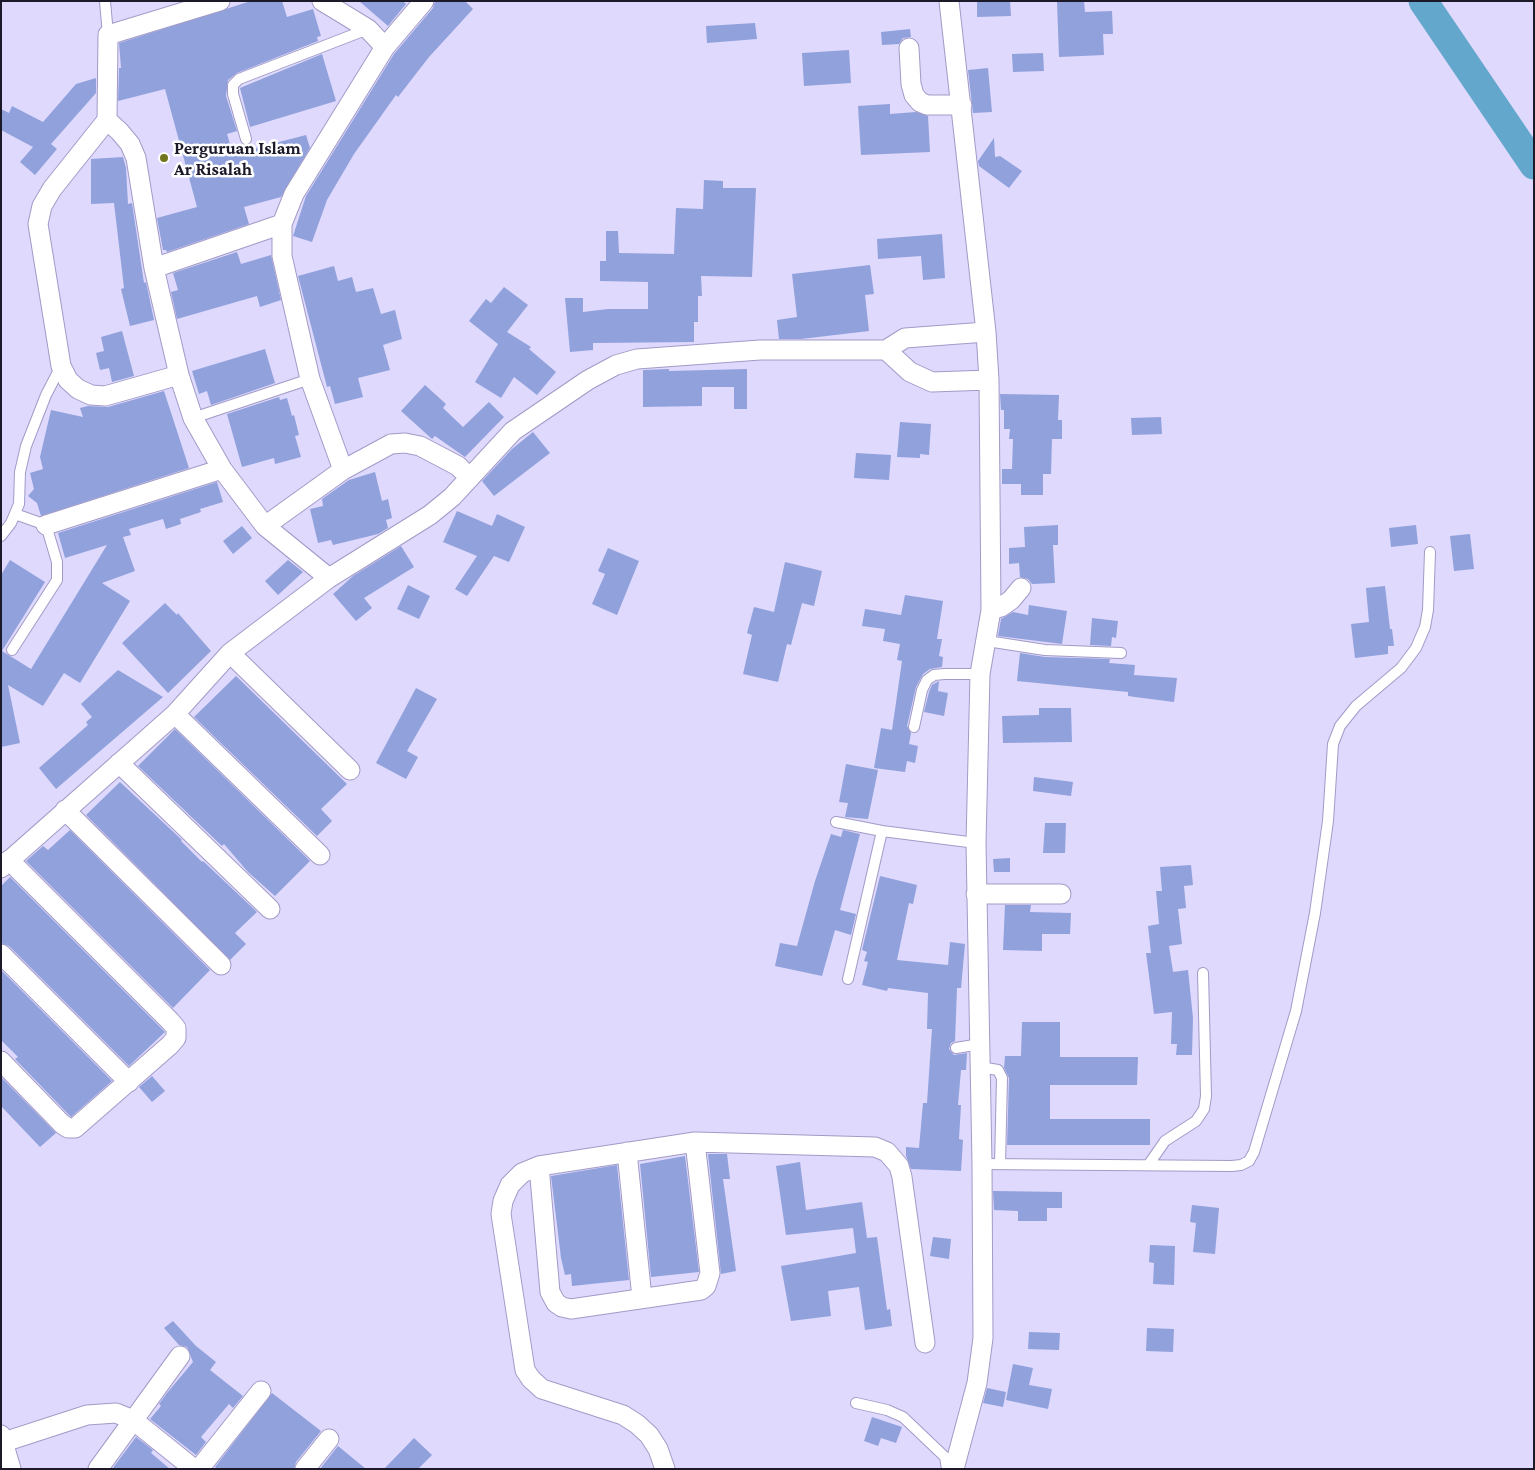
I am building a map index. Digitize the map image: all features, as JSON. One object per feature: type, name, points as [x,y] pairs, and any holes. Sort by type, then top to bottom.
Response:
[{"type":"street","points":[[179,375],[105,396],[91,395],[78,390],[68,380],[61,366],[38,224],[42,206],[52,189],[107,120],[108,35],[220,1]]},
{"type":"street","points":[[322,1],[368,29],[385,47]]},
{"type":"street","points":[[343,470],[310,379],[282,256],[282,224],[294,194],[385,47],[424,1]]},
{"type":"street","points":[[949,1],[986,332],[989,380],[991,610],[980,674],[976,843],[980,1066],[991,1164],[983,1338],[977,1383],[954,1469]]},
{"type":"street","points":[[909,48],[911,84],[914,95],[920,102],[928,105],[962,105]]},
{"type":"street","points":[[107,120],[130,144],[136,158],[154,268],[179,375],[193,418],[222,469],[265,526],[328,578]]},
{"type":"street","points":[[154,268],[282,224]]},
{"type":"street","points":[[1,1061],[68,1128],[75,1128],[170,1046],[176,1038],[176,1028],[5,864],[175,714],[230,653],[328,578],[430,515],[470,478],[513,431],[546,407],[616,365],[638,359],[760,350],[886,350],[904,338],[986,332]]},
{"type":"street","points":[[886,350],[910,372],[932,382],[989,380]]},
{"type":"street","points":[[265,526],[343,470],[391,444],[404,442],[420,446],[458,466],[470,478]]},
{"type":"street","points":[[46,526],[222,469]]},
{"type":"street","points":[[991,610],[1001,607],[1011,600],[1021,588]]},
{"type":"street","points":[[230,653],[350,770]]},
{"type":"street","points":[[175,714],[320,855]]},
{"type":"street","points":[[119,763],[270,909]]},
{"type":"street","points":[[65,810],[221,965]]},
{"type":"street","points":[[976,894],[1061,894]]},
{"type":"street","points":[[1,954],[129,1082]]},
{"type":"street","points":[[539,1166],[550,1292],[556,1302],[562,1307],[571,1309],[701,1290],[710,1280],[696,1142]]},
{"type":"street","points":[[665,1469],[658,1449],[649,1435],[637,1424],[623,1415],[542,1389],[531,1379],[525,1370],[501,1214],[503,1201],[510,1185],[522,1173],[539,1166],[696,1142],[875,1147],[887,1152],[899,1166],[902,1177],[925,1343]]},
{"type":"street","points":[[627,1152],[642,1298]]},
{"type":"street","points":[[98,1469],[180,1356]]},
{"type":"street","points":[[199,1469],[261,1392]]},
{"type":"street","points":[[11,1469],[2,1440],[87,1415],[116,1413],[133,1420],[194,1469]]},
{"type":"street","points":[[305,1469],[329,1439]]},
{"type":"lane","points":[[106,1],[108,35]]},
{"type":"lane","points":[[246,139],[233,94],[233,85],[239,79],[368,29]]},
{"type":"lane","points":[[1,536],[20,504],[20,472],[26,446],[46,395],[61,366]]},
{"type":"lane","points":[[193,418],[310,379]]},
{"type":"lane","points":[[12,650],[57,580],[58,562],[46,526],[15,514]]},
{"type":"lane","points":[[991,1164],[1232,1166],[1241,1165],[1249,1160],[1254,1152],[1296,1011],[1315,913],[1328,821],[1332,744],[1340,726],[1356,706],[1401,668],[1416,648],[1425,627],[1428,610],[1430,552]]},
{"type":"lane","points":[[987,641],[1045,650],[1121,653]]},
{"type":"lane","points":[[914,727],[922,690],[928,680],[934,675],[980,674]]},
{"type":"lane","points":[[836,822],[882,832],[976,843]]},
{"type":"lane","points":[[848,979],[882,832]]},
{"type":"lane","points":[[1149,1164],[1165,1141],[1196,1122],[1204,1109],[1206,1096],[1203,974]]},
{"type":"lane","points":[[956,1048],[980,1044]]},
{"type":"lane","points":[[856,1403],[887,1410],[903,1417],[945,1457],[947,1469]]},
{"type":"building","points":[[251,1],[282,1],[287,17],[313,9],[321,36],[317,37],[318,41],[237,73],[228,80],[226,96],[237,131],[227,134],[233,154],[306,135],[310,148],[281,197],[244,207],[249,224],[167,252],[163,250],[157,218],[197,207],[165,89],[118,101],[119,68],[121,68],[119,43]]},
{"type":"building","points":[[359,1],[403,1],[406,4],[388,26]]},
{"type":"building","points":[[435,1],[465,1],[473,9],[429,57],[398,97],[396,95],[354,154],[327,200],[312,242],[293,236],[306,196],[394,54],[433,8]]},
{"type":"building","points":[[977,1],[1010,1],[1011,16],[977,17]]},
{"type":"building","points":[[1084,1],[1085,12],[1112,11],[1113,34],[1103,34],[1104,55],[1059,57],[1057,2]]},
{"type":"building","points":[[755,23],[757,39],[707,43],[706,26]]},
{"type":"building","points":[[910,29],[911,37],[903,38],[899,44],[882,45],[881,32]]},
{"type":"building","points":[[849,50],[851,83],[804,86],[802,53]]},
{"type":"building","points":[[1043,53],[1044,71],[1013,72],[1012,54]]},
{"type":"building","points":[[322,54],[336,101],[250,127],[240,88]]},
{"type":"building","points":[[988,68],[992,112],[973,113],[968,70]]},
{"type":"building","points":[[96,78],[96,93],[51,144],[57,149],[35,175],[20,162],[33,147],[1,130],[1,109],[9,113],[12,106],[43,122],[76,84]]},
{"type":"building","points":[[890,104],[890,114],[916,112],[928,116],[930,152],[861,155],[858,106]]},
{"type":"building","points":[[994,138],[995,157],[1000,156],[1022,171],[1009,188],[979,166],[978,161]]},
{"type":"building","points":[[123,157],[126,168],[128,204],[132,203],[144,283],[146,282],[154,320],[130,326],[121,289],[124,288],[114,203],[91,204],[91,159]]},
{"type":"building","points":[[704,180],[723,181],[723,188],[756,188],[752,277],[701,276],[702,296],[698,296],[698,322],[694,322],[694,342],[593,343],[593,350],[570,352],[565,298],[583,298],[583,312],[608,309],[648,309],[648,282],[600,281],[600,261],[606,261],[606,231],[618,231],[619,253],[674,254],[676,208],[703,209]]},
{"type":"building","points":[[942,234],[945,278],[923,280],[921,256],[878,259],[877,239]]},
{"type":"building","points":[[237,252],[241,264],[271,255],[281,300],[260,307],[257,296],[177,319],[171,292],[178,290],[173,273]]},
{"type":"building","points":[[870,265],[874,294],[865,295],[869,331],[801,339],[779,339],[777,320],[797,317],[792,274]]},
{"type":"building","points":[[334,266],[338,281],[352,277],[356,292],[373,288],[381,314],[395,310],[402,339],[383,345],[390,370],[358,378],[363,397],[335,404],[330,386],[327,387],[298,276]]},
{"type":"building","points":[[504,287],[528,305],[507,332],[531,347],[529,349],[556,372],[537,395],[514,377],[501,398],[475,382],[498,344],[469,321],[486,299],[491,303]]},
{"type":"building","points":[[122,331],[134,376],[112,382],[109,368],[100,370],[96,353],[104,351],[101,337]]},
{"type":"building","points":[[265,349],[275,383],[211,405],[207,391],[199,394],[192,371]]},
{"type":"building","points":[[669,369],[669,371],[747,369],[747,409],[734,409],[734,387],[702,387],[702,406],[643,407],[643,370]]},
{"type":"building","points":[[425,385],[446,404],[443,408],[463,427],[489,402],[504,417],[465,457],[435,436],[432,439],[401,411]]},
{"type":"building","points":[[164,391],[189,468],[41,516],[37,503],[28,496],[34,489],[30,473],[43,469],[40,457],[51,410],[83,417],[80,408],[88,406],[108,407]]},
{"type":"building","points":[[1000,394],[1059,395],[1058,420],[1062,420],[1062,439],[1052,439],[1051,474],[1043,474],[1043,495],[1021,495],[1021,484],[1002,484],[1002,469],[1012,469],[1013,439],[1009,439],[1010,429],[1004,429],[1004,410],[1001,410]]},
{"type":"building","points":[[279,397],[280,400],[287,398],[292,416],[294,415],[299,435],[295,436],[301,457],[275,464],[274,458],[242,467],[227,414]]},
{"type":"building","points":[[1161,417],[1162,434],[1132,435],[1131,418]]},
{"type":"building","points":[[900,422],[931,424],[929,455],[920,454],[920,458],[897,457]]},
{"type":"building","points":[[533,432],[550,453],[494,496],[482,481],[512,449]]},
{"type":"building","points":[[856,453],[891,455],[889,480],[854,478]]},
{"type":"building","points":[[375,472],[382,501],[388,499],[392,518],[386,520],[388,528],[378,534],[333,545],[331,540],[318,543],[310,509],[323,506],[322,499],[349,480]]},
{"type":"building","points":[[217,482],[223,502],[200,509],[201,512],[180,519],[181,524],[166,529],[163,519],[129,529],[131,535],[123,537],[135,571],[102,583],[130,601],[80,683],[64,673],[43,706],[8,685],[20,743],[1,747],[1,575],[10,560],[45,582],[2,651],[31,669],[107,545],[65,558],[58,533]]},
{"type":"building","points":[[457,511],[492,526],[497,514],[525,527],[509,562],[494,556],[467,596],[455,589],[477,556],[443,542]]},
{"type":"building","points":[[1058,525],[1058,545],[1053,545],[1055,583],[1032,584],[1028,579],[1020,577],[1019,563],[1009,564],[1009,548],[1025,547],[1024,527]]},
{"type":"building","points":[[1416,525],[1418,544],[1391,547],[1389,528]]},
{"type":"building","points":[[242,526],[252,538],[233,554],[223,541]]},
{"type":"building","points":[[1470,534],[1474,569],[1454,571],[1450,536]]},
{"type":"building","points":[[401,546],[414,567],[364,598],[372,608],[356,621],[333,594],[353,576]]},
{"type":"building","points":[[608,548],[639,561],[617,615],[592,604],[605,574],[598,571]]},
{"type":"building","points":[[288,560],[303,572],[278,595],[265,581]]},
{"type":"building","points":[[785,562],[822,571],[814,606],[802,603],[791,645],[787,644],[778,682],[743,674],[752,635],[747,633],[754,607],[774,612]]},
{"type":"building","points":[[408,585],[430,596],[419,619],[397,609]]},
{"type":"building","points":[[1385,586],[1394,646],[1388,646],[1388,654],[1355,658],[1351,624],[1369,622],[1366,588]]},
{"type":"building","points":[[905,595],[943,601],[937,639],[942,639],[939,656],[943,657],[942,667],[930,669],[923,674],[916,687],[907,726],[911,733],[909,744],[918,746],[915,763],[907,761],[905,772],[874,768],[881,728],[892,730],[902,661],[897,660],[900,644],[883,641],[885,629],[862,626],[865,609],[901,615]]},
{"type":"building","points":[[165,603],[177,615],[178,613],[211,651],[168,693],[122,643]]},
{"type":"building","points":[[1029,605],[1067,611],[1062,644],[998,636],[1001,619],[1013,612],[1028,615]]},
{"type":"building","points":[[1092,618],[1118,621],[1116,638],[1112,637],[1111,646],[1090,645]]},
{"type":"building","points":[[1020,653],[1045,657],[1110,659],[1109,663],[1135,665],[1134,675],[1177,678],[1174,702],[1128,696],[1128,692],[1017,681]]},
{"type":"building","points":[[118,670],[163,697],[56,789],[39,768],[88,725],[86,722],[92,717],[81,704]]},
{"type":"building","points":[[236,676],[347,784],[321,809],[332,821],[317,836],[194,717]]},
{"type":"building","points":[[939,681],[938,691],[948,693],[944,716],[924,712],[932,685]]},
{"type":"building","points":[[416,688],[437,699],[407,751],[418,757],[406,779],[376,763]]},
{"type":"building","points":[[1039,708],[1071,708],[1072,742],[1003,743],[1002,716],[1039,715]]},
{"type":"building","points":[[175,729],[310,861],[275,896],[248,872],[224,844],[222,846],[138,766]]},
{"type":"building","points":[[846,764],[878,770],[868,819],[845,817],[848,803],[839,802]]},
{"type":"building","points":[[1034,777],[1073,782],[1071,796],[1033,791]]},
{"type":"building","points":[[120,782],[182,840],[202,862],[257,912],[235,933],[246,944],[230,960],[86,815]]},
{"type":"building","points":[[1045,823],[1066,823],[1065,853],[1043,853]]},
{"type":"building","points":[[70,830],[210,970],[173,1008],[26,861],[43,846],[48,850]]},
{"type":"building","points":[[843,830],[860,834],[840,910],[856,914],[851,935],[835,930],[822,976],[775,966],[780,943],[797,946],[815,881],[831,834],[841,837]]},
{"type":"building","points":[[1010,858],[1010,872],[994,872],[993,859]]},
{"type":"building","points":[[1191,865],[1193,885],[1184,886],[1186,908],[1178,909],[1182,944],[1169,946],[1173,972],[1188,970],[1193,1018],[1192,1055],[1176,1055],[1177,1044],[1171,1044],[1172,1012],[1154,1014],[1146,953],[1151,953],[1148,926],[1159,924],[1156,891],[1162,891],[1160,867]]},
{"type":"building","points":[[880,876],[917,885],[913,904],[909,903],[897,960],[948,965],[950,942],[965,944],[961,988],[957,988],[955,1041],[951,1043],[949,1049],[954,1055],[967,1053],[966,1070],[961,1070],[958,1105],[961,1105],[959,1139],[963,1140],[961,1171],[911,1169],[906,1156],[906,1147],[919,1148],[923,1103],[927,1103],[932,1029],[927,1029],[928,993],[888,988],[887,991],[862,985],[868,962],[864,961],[867,952],[862,950]]},
{"type":"building","points":[[10,877],[165,1032],[129,1066],[9,946],[1,943],[1,886]]},
{"type":"building","points":[[1005,905],[1031,905],[1030,912],[1071,913],[1070,934],[1042,934],[1042,951],[1003,950]]},
{"type":"building","points":[[1,970],[112,1081],[71,1117],[15,1059],[18,1057],[1,1040]]},
{"type":"building","points":[[1022,1022],[1060,1022],[1060,1057],[1138,1057],[1137,1085],[1050,1085],[1050,1119],[1150,1119],[1150,1145],[1007,1145],[1009,1078],[1004,1068],[1005,1056],[1021,1056]]},
{"type":"building","points":[[152,1076],[165,1091],[152,1102],[139,1087]]},
{"type":"building","points":[[1,1077],[56,1133],[40,1147],[1,1106]]},
{"type":"building","points":[[708,1154],[727,1154],[730,1179],[723,1179],[736,1271],[721,1274]]},
{"type":"building","points":[[685,1156],[699,1272],[651,1277],[640,1164]]},
{"type":"building","points":[[800,1162],[806,1210],[862,1202],[867,1238],[877,1237],[887,1310],[890,1309],[892,1326],[865,1330],[859,1287],[828,1291],[831,1316],[791,1321],[781,1266],[856,1253],[853,1228],[786,1235],[776,1166]]},
{"type":"building","points":[[617,1165],[629,1280],[572,1286],[571,1274],[565,1275],[561,1258],[551,1176]]},
{"type":"building","points":[[993,1191],[1062,1192],[1062,1208],[1047,1208],[1047,1221],[1018,1221],[1018,1211],[994,1210]]},
{"type":"building","points":[[1192,1205],[1219,1208],[1215,1254],[1193,1252],[1196,1223],[1190,1222]]},
{"type":"building","points":[[933,1237],[951,1239],[949,1259],[930,1256]]},
{"type":"building","points":[[1150,1245],[1175,1246],[1174,1285],[1153,1284],[1154,1263],[1149,1262]]},
{"type":"building","points":[[173,1321],[196,1346],[216,1362],[210,1370],[243,1396],[233,1408],[229,1404],[201,1437],[206,1442],[196,1455],[150,1419],[161,1406],[159,1404],[167,1393],[193,1362],[187,1347],[179,1345],[164,1328]]},
{"type":"building","points":[[1147,1328],[1174,1329],[1173,1352],[1146,1351]]},
{"type":"building","points":[[1029,1332],[1060,1333],[1059,1350],[1028,1349]]},
{"type":"building","points":[[1013,1364],[1033,1368],[1029,1385],[1052,1389],[1048,1409],[1006,1400]]},
{"type":"building","points":[[987,1388],[1006,1392],[1003,1407],[983,1403]]},
{"type":"building","points":[[272,1393],[321,1431],[296,1462],[294,1469],[217,1469],[215,1467]]},
{"type":"building","points":[[872,1417],[902,1427],[896,1443],[881,1438],[878,1446],[864,1441]]},
{"type":"building","points":[[136,1437],[153,1450],[151,1453],[170,1469],[112,1469]]},
{"type":"building","points":[[414,1438],[432,1455],[418,1469],[384,1469]]},
{"type":"building","points":[[338,1446],[366,1469],[320,1469]]},
{"type":"waterway","points":[[1423,1],[1534,165]]},
{"type":"place","name":"Perguruan Islam Ar Risalah","points":[[164,158]]}]
